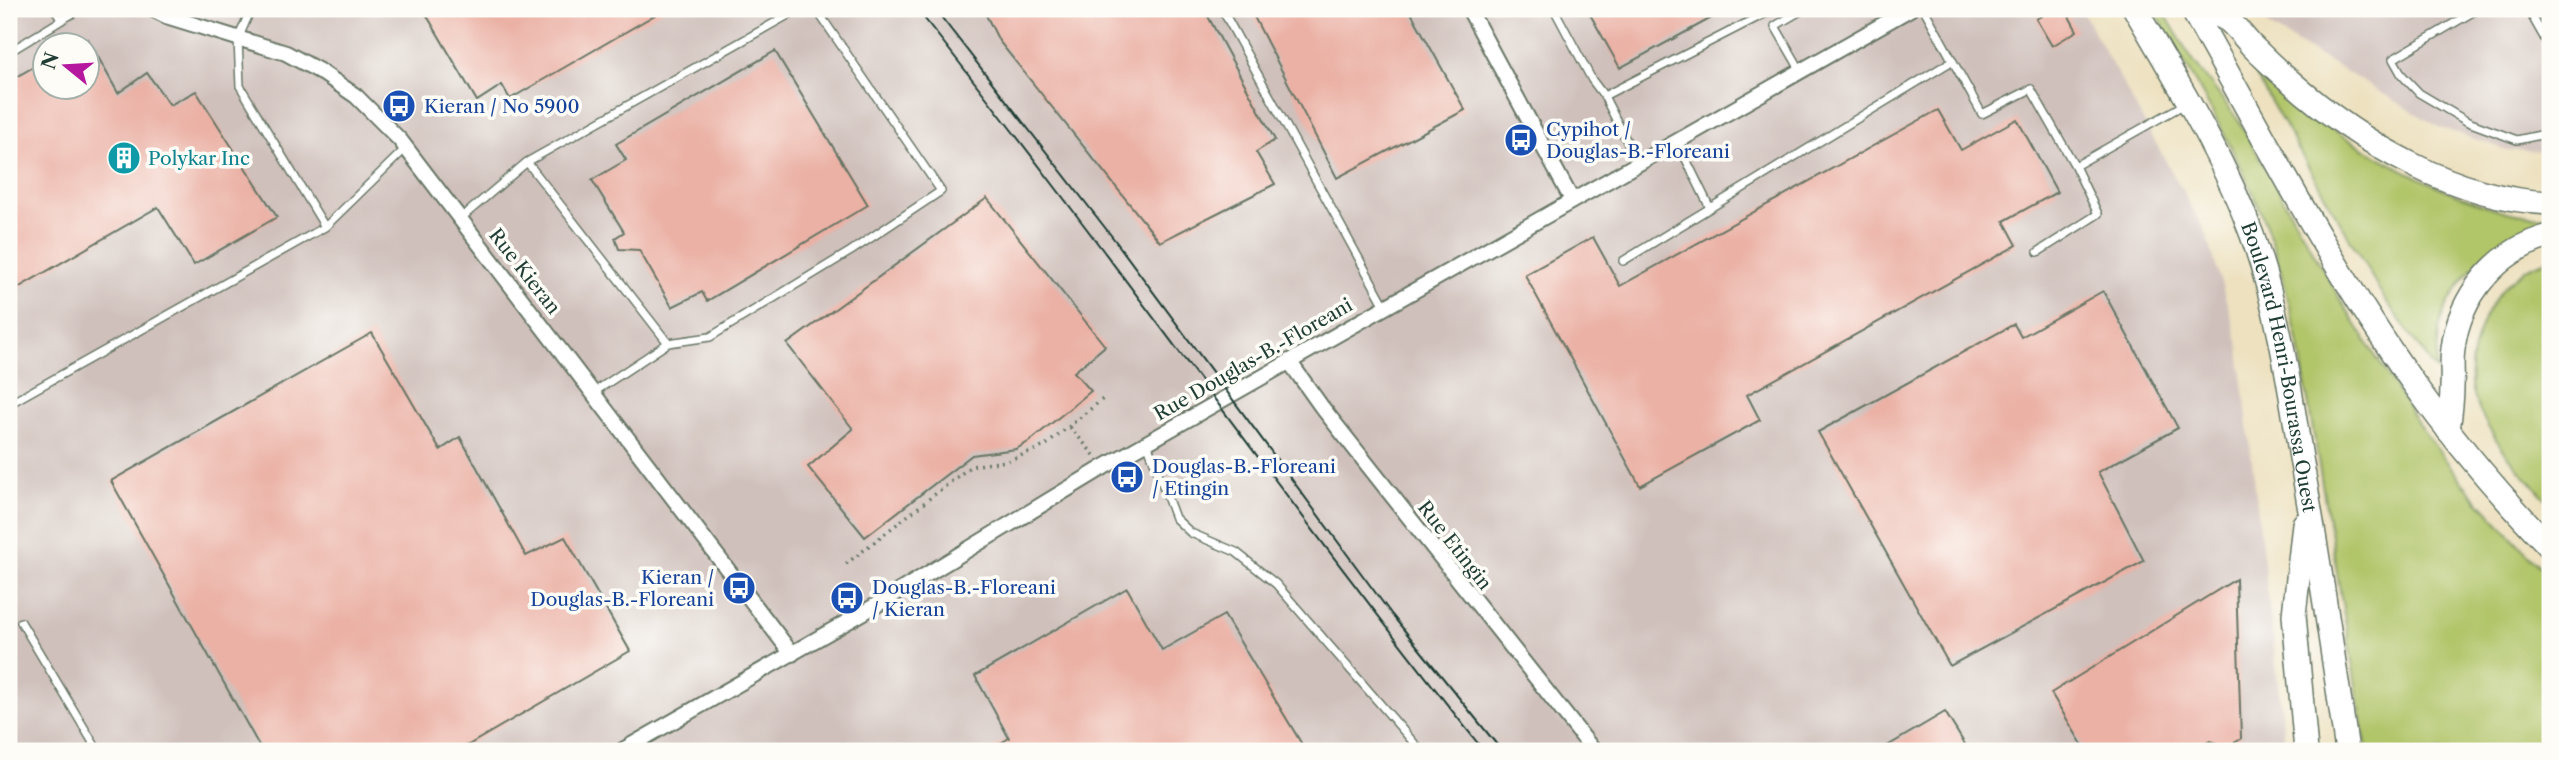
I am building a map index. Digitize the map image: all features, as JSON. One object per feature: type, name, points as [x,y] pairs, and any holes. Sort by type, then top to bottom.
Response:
[{"type":"main road","name":"Boulevard Henri-Bourassa Ouest","points":[[2135,9],[2228,177],[2261,260],[2280,333],[2347,751]]},
{"type":"main road","points":[[2192,9],[2369,317],[2448,430],[2483,474],[2550,547]]},
{"type":"main road","points":[[2206,9],[2230,22],[2262,56],[2328,112],[2386,149],[2433,173],[2486,193],[2550,203]]},
{"type":"main road","points":[[2448,430],[2453,384],[2453,347],[2458,325],[2468,302],[2486,275],[2501,261],[2533,241],[2550,236]]},
{"type":"main road","points":[[2306,751],[2294,615],[2308,497]]},
{"type":"street","name":"Rue Kieran","points":[[152,9],[166,16],[286,53],[321,72],[356,96],[406,147],[792,654]]},
{"type":"street","points":[[1469,9],[1572,200]]},
{"type":"street","name":"Rue Douglas-B.-Floreani","points":[[621,751],[792,654],[1104,467],[1910,9]]},
{"type":"street","name":"Rue Etingin","points":[[1289,361],[1329,416],[1594,751]]},
{"type":"lane","points":[[55,9],[61,20]]},
{"type":"lane","points":[[9,52],[80,9]]},
{"type":"lane","points":[[251,9],[238,39],[240,86],[325,227]]},
{"type":"lane","points":[[460,219],[527,162],[799,9]]},
{"type":"lane","points":[[593,392],[668,343],[710,337],[851,251],[941,191],[816,9]]},
{"type":"lane","points":[[1222,9],[1385,306]]},
{"type":"lane","points":[[1554,9],[1639,163]]},
{"type":"lane","points":[[1775,26],[1804,9]]},
{"type":"lane","points":[[1924,9],[1982,114],[2031,89],[2075,166],[2098,214],[2038,252]]},
{"type":"lane","points":[[2478,9],[2393,60],[2418,93],[2468,122],[2517,140],[2550,133]]},
{"type":"lane","points":[[2528,9],[2550,48]]},
{"type":"lane","points":[[1604,96],[1767,10],[1801,71]]},
{"type":"lane","points":[[1623,261],[1952,61]]},
{"type":"lane","points":[[2075,166],[2188,102]]},
{"type":"lane","points":[[1677,141],[1710,208]]},
{"type":"lane","points":[[9,404],[325,227],[406,147]]},
{"type":"lane","points":[[527,162],[668,343]]},
{"type":"lane","points":[[1147,443],[1175,518],[1191,533],[1236,552],[1276,584],[1421,751]]},
{"type":"lane","points":[[21,622],[99,751]]},
{"type":"path","points":[[846,564],[971,466],[1007,461],[1045,446],[1104,398]]},
{"type":"path","points":[[1070,427],[1104,467]]},
{"type":"shaded area","points":[[9,9],[2081,9],[2207,235],[2238,341],[2286,751],[9,751]]},
{"type":"shaded area","points":[[2256,9],[2550,9],[2550,151],[2508,150],[2439,127],[2269,26]]},
{"type":"green space","points":[[2154,9],[2162,9],[2191,58],[2239,121],[2341,301],[2418,424],[2471,493],[2550,578],[2550,751],[2367,751],[2298,341],[2278,260],[2261,212],[2237,160]]},
{"type":"green space","points":[[2248,62],[2310,114],[2392,164],[2426,181],[2494,208],[2525,215],[2550,216],[2550,227],[2498,248],[2467,274],[2442,316],[2436,370],[2384,298]]},
{"type":"green space","points":[[2550,259],[2550,503],[2528,480],[2489,429],[2473,395],[2471,377],[2477,337],[2490,307],[2509,283],[2521,273]]},
{"type":"building","points":[[423,9],[665,9],[510,99],[502,85],[477,101]]},
{"type":"building","points":[[983,9],[1204,9],[1275,140],[1256,152],[1275,184],[1160,242],[999,41]]},
{"type":"building","points":[[1250,9],[1409,9],[1465,110],[1337,178]]},
{"type":"building","points":[[1587,9],[1728,9],[1620,68]]},
{"type":"building","points":[[2054,9],[2065,9],[2077,31],[2052,46],[2036,19]]},
{"type":"building","points":[[775,51],[868,205],[707,301],[702,292],[672,307],[639,250],[619,249],[615,238],[624,232],[592,180],[626,160],[616,144]]},
{"type":"building","name":"Polykar Inc","points":[[102,64],[118,93],[147,73],[170,105],[196,91],[277,217],[194,265],[158,207],[9,293],[9,81],[32,68],[32,102],[102,102]]},
{"type":"building","points":[[1938,110],[1961,150],[2017,119],[2057,192],[2004,221],[2017,245],[1747,395],[1760,420],[1640,486],[1525,275],[1593,237],[1620,286]]},
{"type":"building","points":[[987,198],[1105,346],[1074,372],[1091,391],[1030,441],[1016,449],[972,455],[865,537],[808,467],[853,429],[787,344]]},
{"type":"building","points":[[2103,291],[2178,428],[2098,472],[2144,561],[1950,666],[1818,432],[2014,324],[2021,337]]},
{"type":"building","points":[[372,333],[440,450],[460,437],[526,556],[565,537],[630,651],[458,751],[262,751],[111,481]]},
{"type":"building","points":[[2236,579],[2241,739],[2227,747],[2210,741],[2192,751],[2086,751],[2051,693]]},
{"type":"building","points":[[1127,588],[1162,650],[1224,615],[1306,751],[988,751],[1009,738],[975,676]]},
{"type":"building","points":[[1945,712],[1969,751],[1879,751]]},
{"type":"tram line","points":[[917,9],[1484,751]]},
{"type":"tram line","points":[[935,9],[1117,243],[1392,615],[1502,751]]},
{"type":"place","name":"Kieran / No 5900","points":[[399,106]]},
{"type":"place","name":"Cypihot / Douglas-B.-Floreani","points":[[1521,140]]},
{"type":"place","name":"Polykar Inc","points":[[124,158]]},
{"type":"place","name":"Douglas-B.-Floreani / Etingin","points":[[1127,477]]},
{"type":"place","name":"Kieran / Douglas-B.-Floreani","points":[[739,588]]},
{"type":"place","name":"Douglas-B.-Floreani / Kieran","points":[[847,598]]}]
